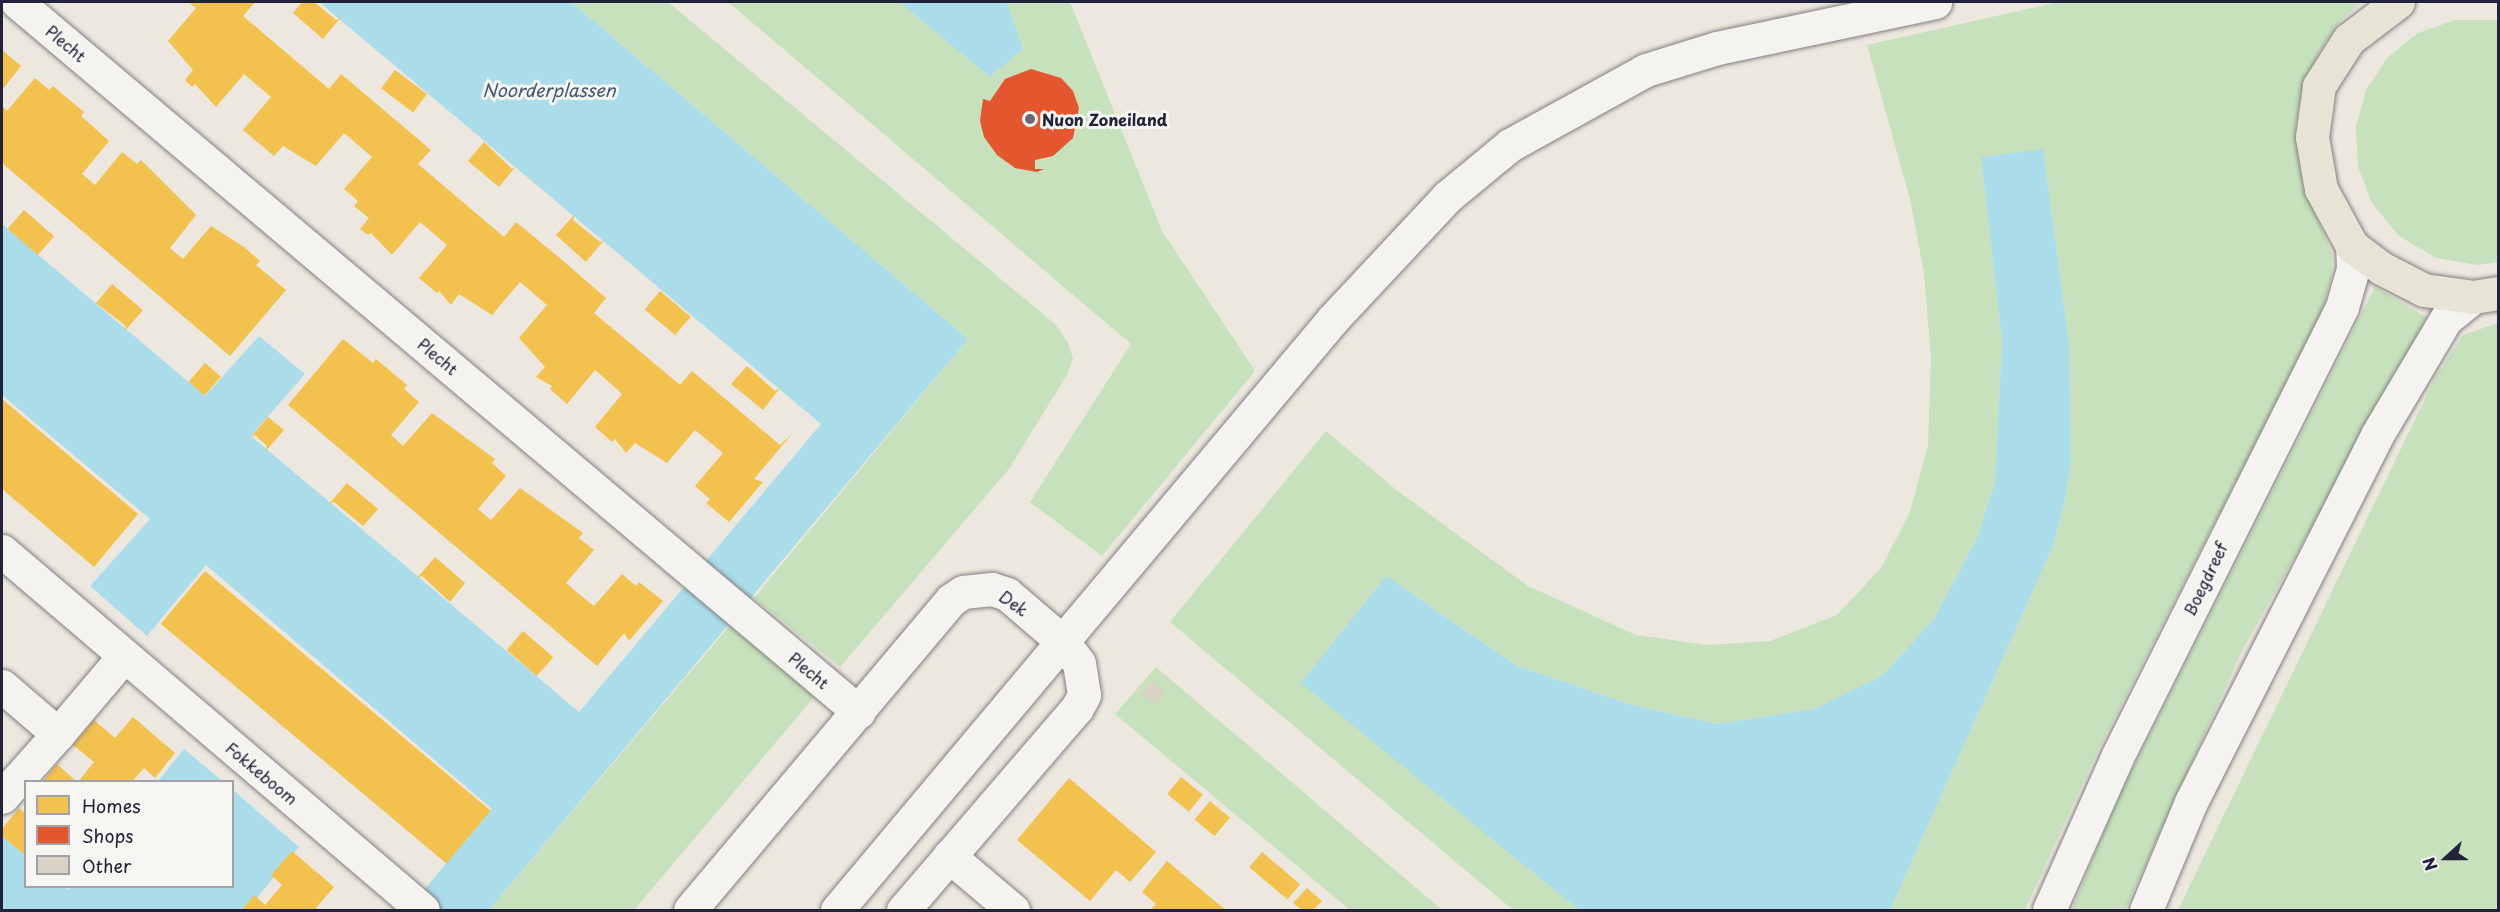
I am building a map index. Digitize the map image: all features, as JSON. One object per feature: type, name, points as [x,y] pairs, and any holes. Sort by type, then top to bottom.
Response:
[{"type":"main road","points":[[2398,2],[2349,39],[2319,86],[2312,137],[2321,189],[2352,246],[2381,268],[2424,290],[2486,295]]},
{"type":"street","name":"Plecht","points":[[16,2],[859,711]]},
{"type":"street","points":[[837,910],[1389,256],[1447,197],[1510,145],[1646,70],[1717,48],[1935,2]]},
{"type":"street","name":"Boegdreef","points":[[2049,910],[2117,757],[2342,307],[2353,269],[2352,246]]},
{"type":"street","points":[[2146,910],[2196,791],[2378,435],[2446,319],[2486,295]]},
{"type":"street","name":"Fokkeboom","points":[[2,551],[404,903]]},
{"type":"street","name":"Dek","points":[[690,910],[951,600],[963,592],[992,589],[1007,594],[1063,642],[1084,676],[1084,695],[1077,708],[903,910]]},
{"type":"street","points":[[2,797],[124,656]]},
{"type":"street","points":[[2,686],[58,734]]},
{"type":"street","points":[[950,856],[1012,910]]},
{"type":"green space","points":[[571,2],[668,2],[1055,324],[1067,341],[1073,358],[1068,373],[1009,469],[840,667],[754,598],[968,339]]},
{"type":"green space","points":[[728,2],[899,2],[990,77],[1023,49],[1007,2],[1070,2],[1162,231],[1255,371],[1102,556],[1030,502],[1131,344]]},
{"type":"green space","points":[[2059,2],[2362,2],[2340,21],[2320,51],[2301,98],[2295,129],[2303,185],[2332,254],[2331,278],[2320,318],[2098,750],[2025,910],[1890,910],[2053,546],[2065,501],[2071,462],[2069,344],[2043,150],[1981,157],[2002,342],[1995,482],[1977,538],[1934,619],[1882,676],[1814,709],[1717,724],[1632,705],[1517,666],[1386,576],[1302,682],[1579,910],[1513,910],[1170,622],[1326,431],[1399,492],[1528,586],[1636,635],[1708,645],[1770,641],[1837,615],[1881,568],[1910,512],[1928,445],[1931,359],[1924,273],[1910,199],[1867,45]]},
{"type":"green space","points":[[2455,20],[2498,20],[2498,262],[2478,265],[2436,258],[2399,236],[2372,203],[2358,167],[2356,127],[2366,90],[2388,57],[2418,33]]},
{"type":"green space","points":[[2375,287],[2428,318],[2242,651],[2125,910],[2072,910],[2117,800]]},
{"type":"green space","points":[[2498,323],[2498,910],[2178,910],[2435,378],[2463,335]]},
{"type":"green space","points":[[731,624],[815,696],[634,910],[489,910]]},
{"type":"green space","points":[[1156,667],[1442,910],[1350,910],[1115,714]]},
{"type":"water","name":"Noorderplassen","points":[[319,2],[571,2],[968,339],[489,910],[407,910],[492,809],[206,565],[147,636],[90,586],[150,519],[2,395],[2,224],[205,396],[259,336],[305,374],[251,436],[579,712],[821,424]]},
{"type":"water","points":[[899,2],[1007,2],[1023,49],[990,77]]},
{"type":"water","points":[[2043,149],[2069,344],[2071,462],[2065,501],[2053,546],[1890,910],[1579,910],[1301,683],[1386,576],[1517,666],[1632,705],[1717,724],[1814,709],[1882,676],[1934,619],[1977,538],[1995,482],[2002,342],[1981,157]]},
{"type":"water","points":[[184,749],[221,780],[159,780]]},
{"type":"water","points":[[234,791],[299,847],[247,910],[2,910],[2,835],[24,854],[24,888],[65,888],[68,890],[70,888],[234,888]]},
{"type":"building: Homes","points":[[188,2],[255,2],[243,16],[329,89],[341,74],[431,150],[418,164],[504,237],[516,222],[562,260],[606,298],[594,313],[680,385],[692,371],[780,445],[792,434],[754,479],[763,482],[729,522],[706,503],[710,499],[695,486],[723,453],[695,430],[667,463],[635,443],[626,453],[615,439],[612,442],[595,427],[622,394],[595,370],[567,404],[550,389],[552,386],[536,377],[545,367],[519,338],[547,305],[520,282],[492,315],[459,294],[451,305],[439,291],[437,293],[419,278],[447,245],[420,222],[392,255],[371,233],[368,235],[360,229],[369,218],[354,206],[358,201],[344,189],[372,157],[344,133],[316,166],[283,146],[274,156],[243,130],[271,97],[244,74],[216,107],[195,84],[192,87],[185,80],[193,70],[168,41],[196,8]]},
{"type":"building: Homes","points":[[302,2],[314,2],[336,20],[341,17],[323,39],[293,13]]},
{"type":"building: Homes","points":[[2,50],[21,66],[2,90]]},
{"type":"building: Homes","points":[[395,70],[427,94],[413,112],[381,88]]},
{"type":"building: Homes","points":[[35,78],[49,90],[53,86],[84,112],[81,116],[109,141],[82,174],[95,185],[122,152],[137,164],[141,160],[196,215],[170,248],[183,259],[211,226],[244,247],[260,261],[256,265],[286,290],[230,356],[2,163],[2,106],[7,111]]},
{"type":"building: Homes","points":[[484,142],[512,169],[516,166],[499,187],[468,161]]},
{"type":"building: Homes","points":[[24,210],[54,236],[38,255],[8,229]]},
{"type":"building: Homes","points":[[575,214],[573,220],[600,242],[604,240],[586,262],[556,235]]},
{"type":"building: Homes","points":[[112,284],[143,310],[124,332],[126,326],[96,303]]},
{"type":"building: Homes","points":[[660,291],[691,317],[675,335],[645,309]]},
{"type":"building: Homes","points":[[343,339],[373,363],[376,359],[407,385],[404,389],[419,402],[391,435],[403,446],[432,413],[495,459],[492,463],[506,476],[478,509],[491,520],[520,488],[583,533],[579,538],[594,550],[566,583],[580,595],[594,606],[622,574],[636,586],[639,582],[663,601],[629,641],[624,633],[597,666],[288,405]]},
{"type":"building: Homes","points":[[205,363],[221,377],[204,396],[189,382]]},
{"type":"building: Homes","points":[[747,366],[775,391],[780,388],[763,410],[731,384]]},
{"type":"building: Homes","points":[[2,399],[138,514],[94,567],[2,489]]},
{"type":"building: Homes","points":[[268,417],[284,430],[265,452],[267,446],[255,435],[251,437]]},
{"type":"building: Homes","points":[[347,483],[378,509],[363,526],[334,502],[329,504]]},
{"type":"building: Homes","points":[[435,557],[465,583],[450,602],[422,576],[417,578]]},
{"type":"building: Homes","points":[[205,571],[491,811],[446,864],[161,624]]},
{"type":"building: Homes","points":[[523,631],[553,657],[537,676],[507,650]]},
{"type":"building: Homes","points":[[133,717],[175,753],[155,778],[144,768],[134,780],[80,780],[94,762],[73,745],[94,720],[115,738]]},
{"type":"building: Homes","points":[[57,764],[75,780],[44,780]]},
{"type":"building: Homes","points":[[1181,777],[1203,795],[1189,812],[1167,794]]},
{"type":"building: Homes","points":[[1069,778],[1156,852],[1130,882],[1116,870],[1090,901],[1017,840]]},
{"type":"building: Homes","points":[[1210,801],[1230,818],[1214,836],[1195,819]]},
{"type":"building: Homes","points":[[19,808],[24,812],[24,854],[2,836],[2,829]]},
{"type":"building: Homes","points":[[292,851],[334,887],[316,908],[319,910],[242,910],[254,895],[265,905],[282,885],[271,875]]},
{"type":"building: Homes","points":[[1262,852],[1300,884],[1287,899],[1249,867]]},
{"type":"building: Homes","points":[[1167,861],[1226,910],[1150,910],[1156,904],[1142,892]]},
{"type":"building: Homes","points":[[1307,888],[1322,901],[1313,910],[1302,910],[1293,903]]},
{"type":"building: Shops","name":"Nuon Zoneiland","points":[[1031,69],[1061,78],[1073,91],[1079,108],[1073,138],[1053,156],[1035,160],[1035,169],[1044,169],[1037,172],[1015,168],[997,155],[984,137],[980,121],[983,99],[990,101],[1005,79]]},
{"type":"building: Other","points":[[1152,681],[1165,692],[1154,705],[1141,694]]},
{"type":"place","name":"Nuon Zoneiland","points":[[1030,119]]}]
